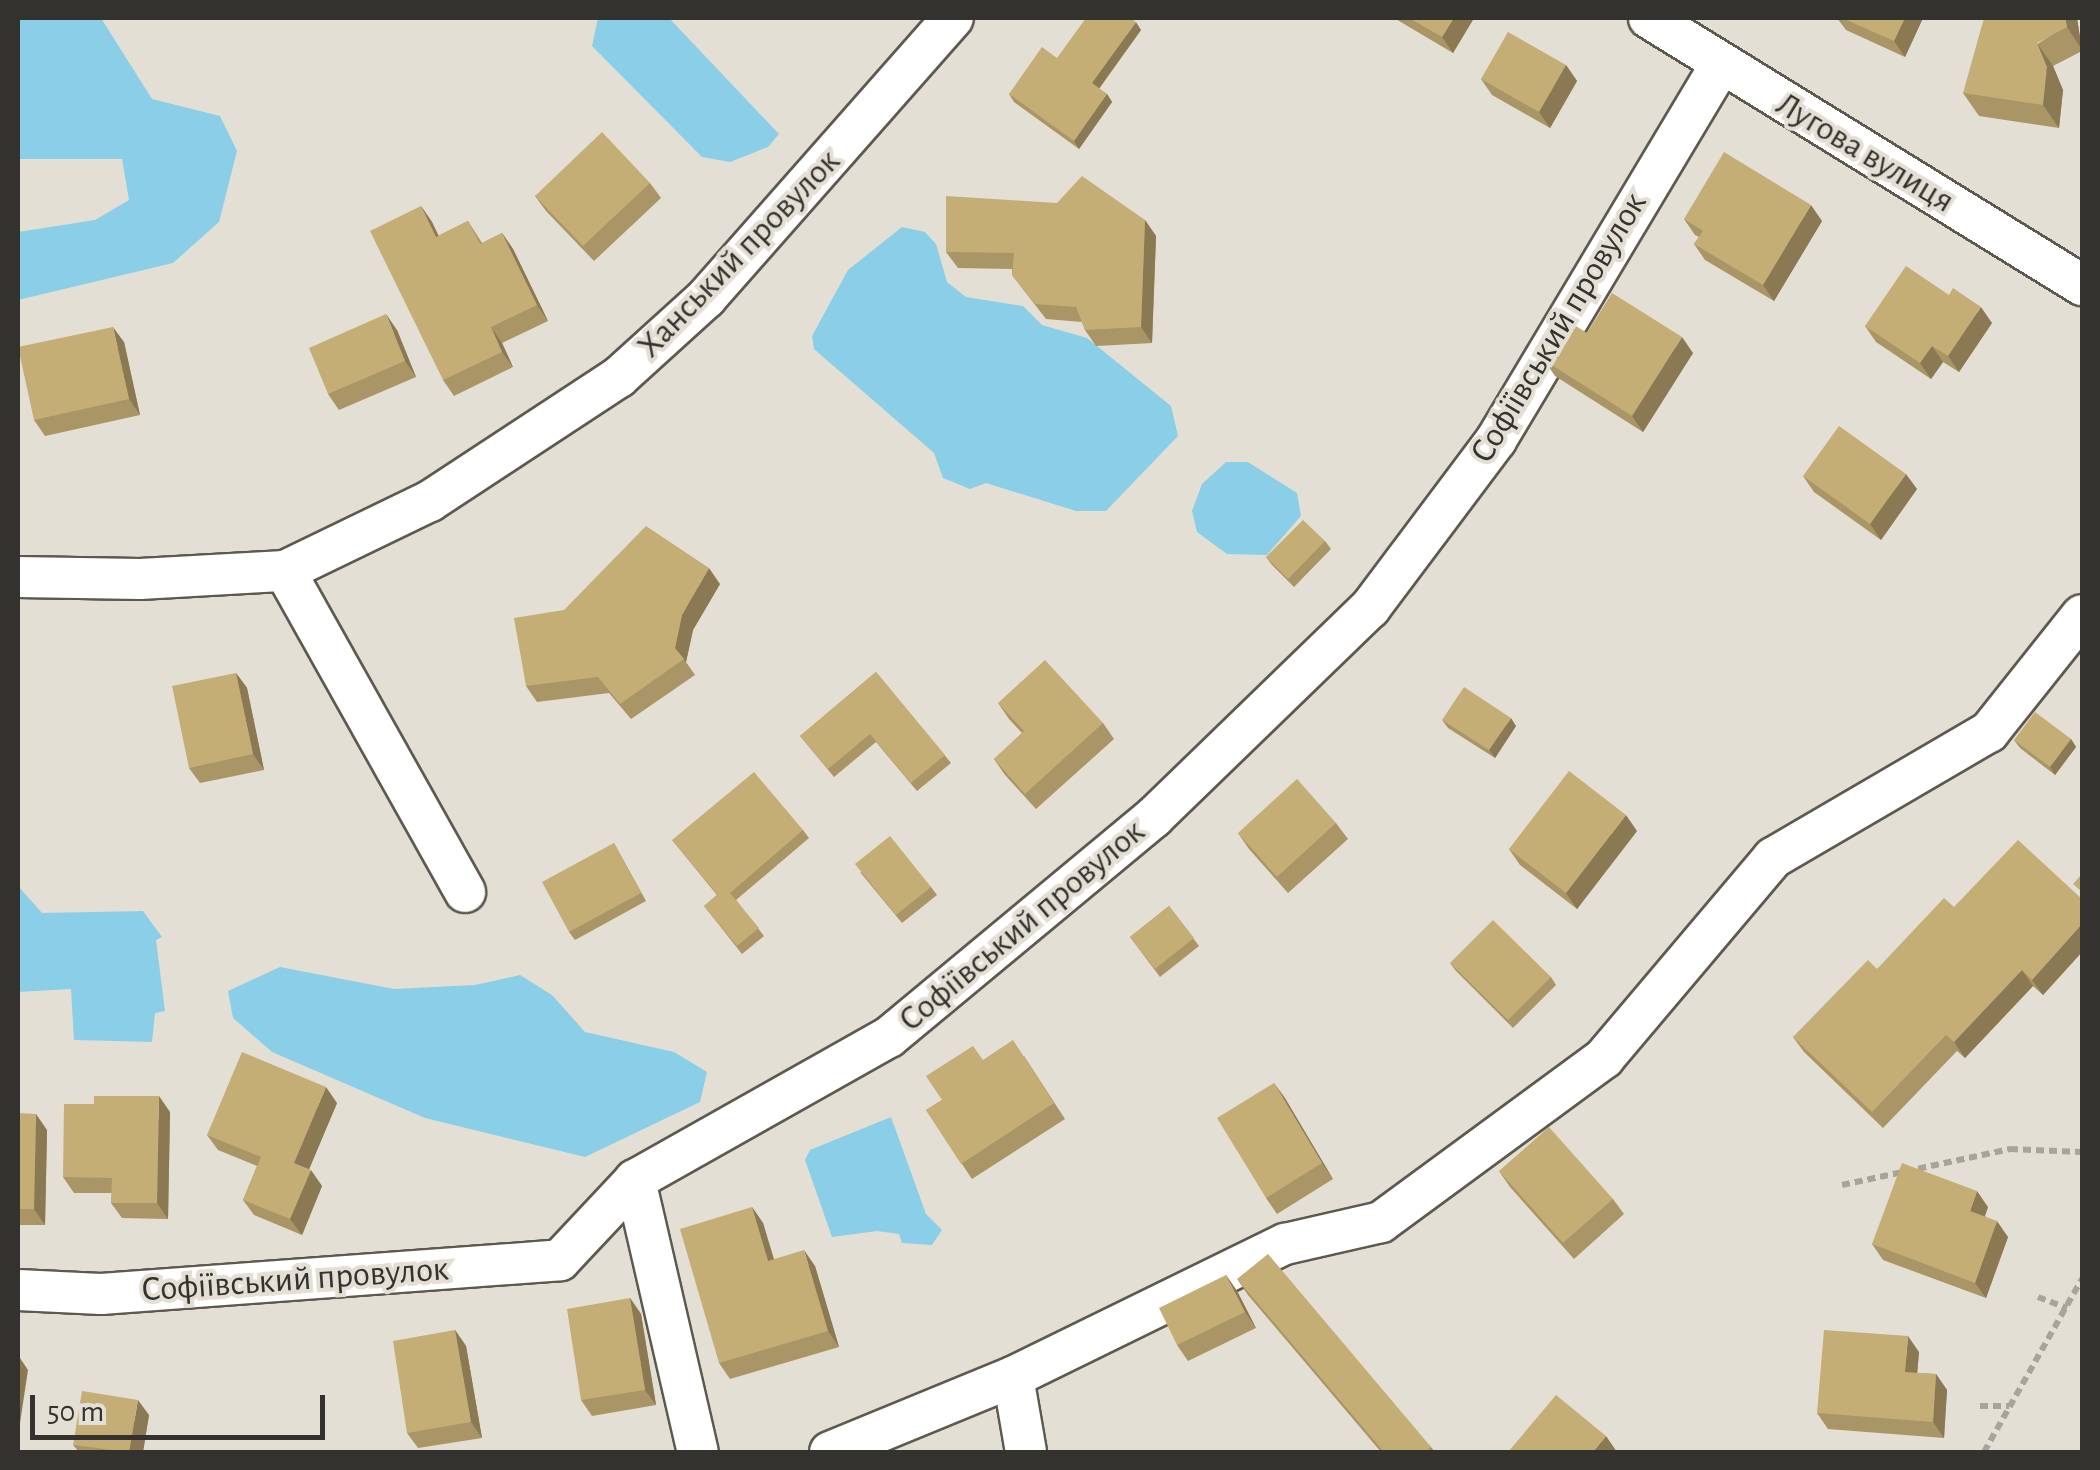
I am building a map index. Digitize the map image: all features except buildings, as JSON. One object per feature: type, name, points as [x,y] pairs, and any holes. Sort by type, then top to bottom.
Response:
[{"type":"street","name":"Ханський провулок","points":[[18,577],[140,579],[284,571],[430,500],[619,377],[768,233],[954,18]]},
{"type":"street","name":"Лугова вулиця","points":[[1649,18],[2082,285]]},
{"type":"street","name":"Софіївський провулок","points":[[18,1290],[101,1294],[560,1260],[635,1180],[888,1037],[1154,817],[1370,608],[1496,440],[1720,65]]},
{"type":"street","points":[[284,571],[465,892]]},
{"type":"street","points":[[830,1452],[1013,1377],[1285,1244],[1381,1222],[1604,1058],[1773,858],[1989,732],[2082,615]]},
{"type":"street","points":[[635,1180],[698,1452]]},
{"type":"street","points":[[1013,1377],[1026,1452]]},
{"type":"path","points":[[1842,1185],[2010,1149],[2082,1152]]},
{"type":"path","points":[[1984,1452],[2082,1279]]},
{"type":"path","points":[[2038,1296],[2067,1308]]},
{"type":"path","points":[[1980,1406],[2009,1406]]},
{"type":"water","points":[[18,18],[101,18],[152,99],[220,116],[237,151],[219,222],[173,263],[18,300],[18,232],[95,220],[129,200],[122,159],[18,159]]},
{"type":"water","points":[[598,18],[669,18],[779,134],[768,147],[730,162],[702,157],[592,46]]},
{"type":"water","points":[[902,227],[925,232],[936,244],[947,282],[966,297],[1023,306],[1042,325],[1087,338],[1171,406],[1178,436],[1106,511],[1076,511],[986,483],[970,489],[943,478],[934,453],[814,349],[812,336],[848,270]]},
{"type":"water","points":[[1226,462],[1248,462],[1297,493],[1301,516],[1267,555],[1227,554],[1197,532],[1192,511],[1202,484]]},
{"type":"water","points":[[18,886],[42,913],[143,911],[162,937],[156,940],[165,1011],[155,1013],[152,1042],[74,1040],[71,989],[18,992]]},
{"type":"water","points":[[280,967],[394,989],[475,985],[520,975],[552,995],[585,1032],[674,1052],[707,1072],[700,1102],[585,1157],[425,1118],[272,1052],[233,1018],[228,991]]},
{"type":"water","points":[[891,1117],[926,1214],[942,1230],[932,1245],[902,1243],[899,1234],[877,1231],[832,1237],[805,1160],[810,1150]]}]
